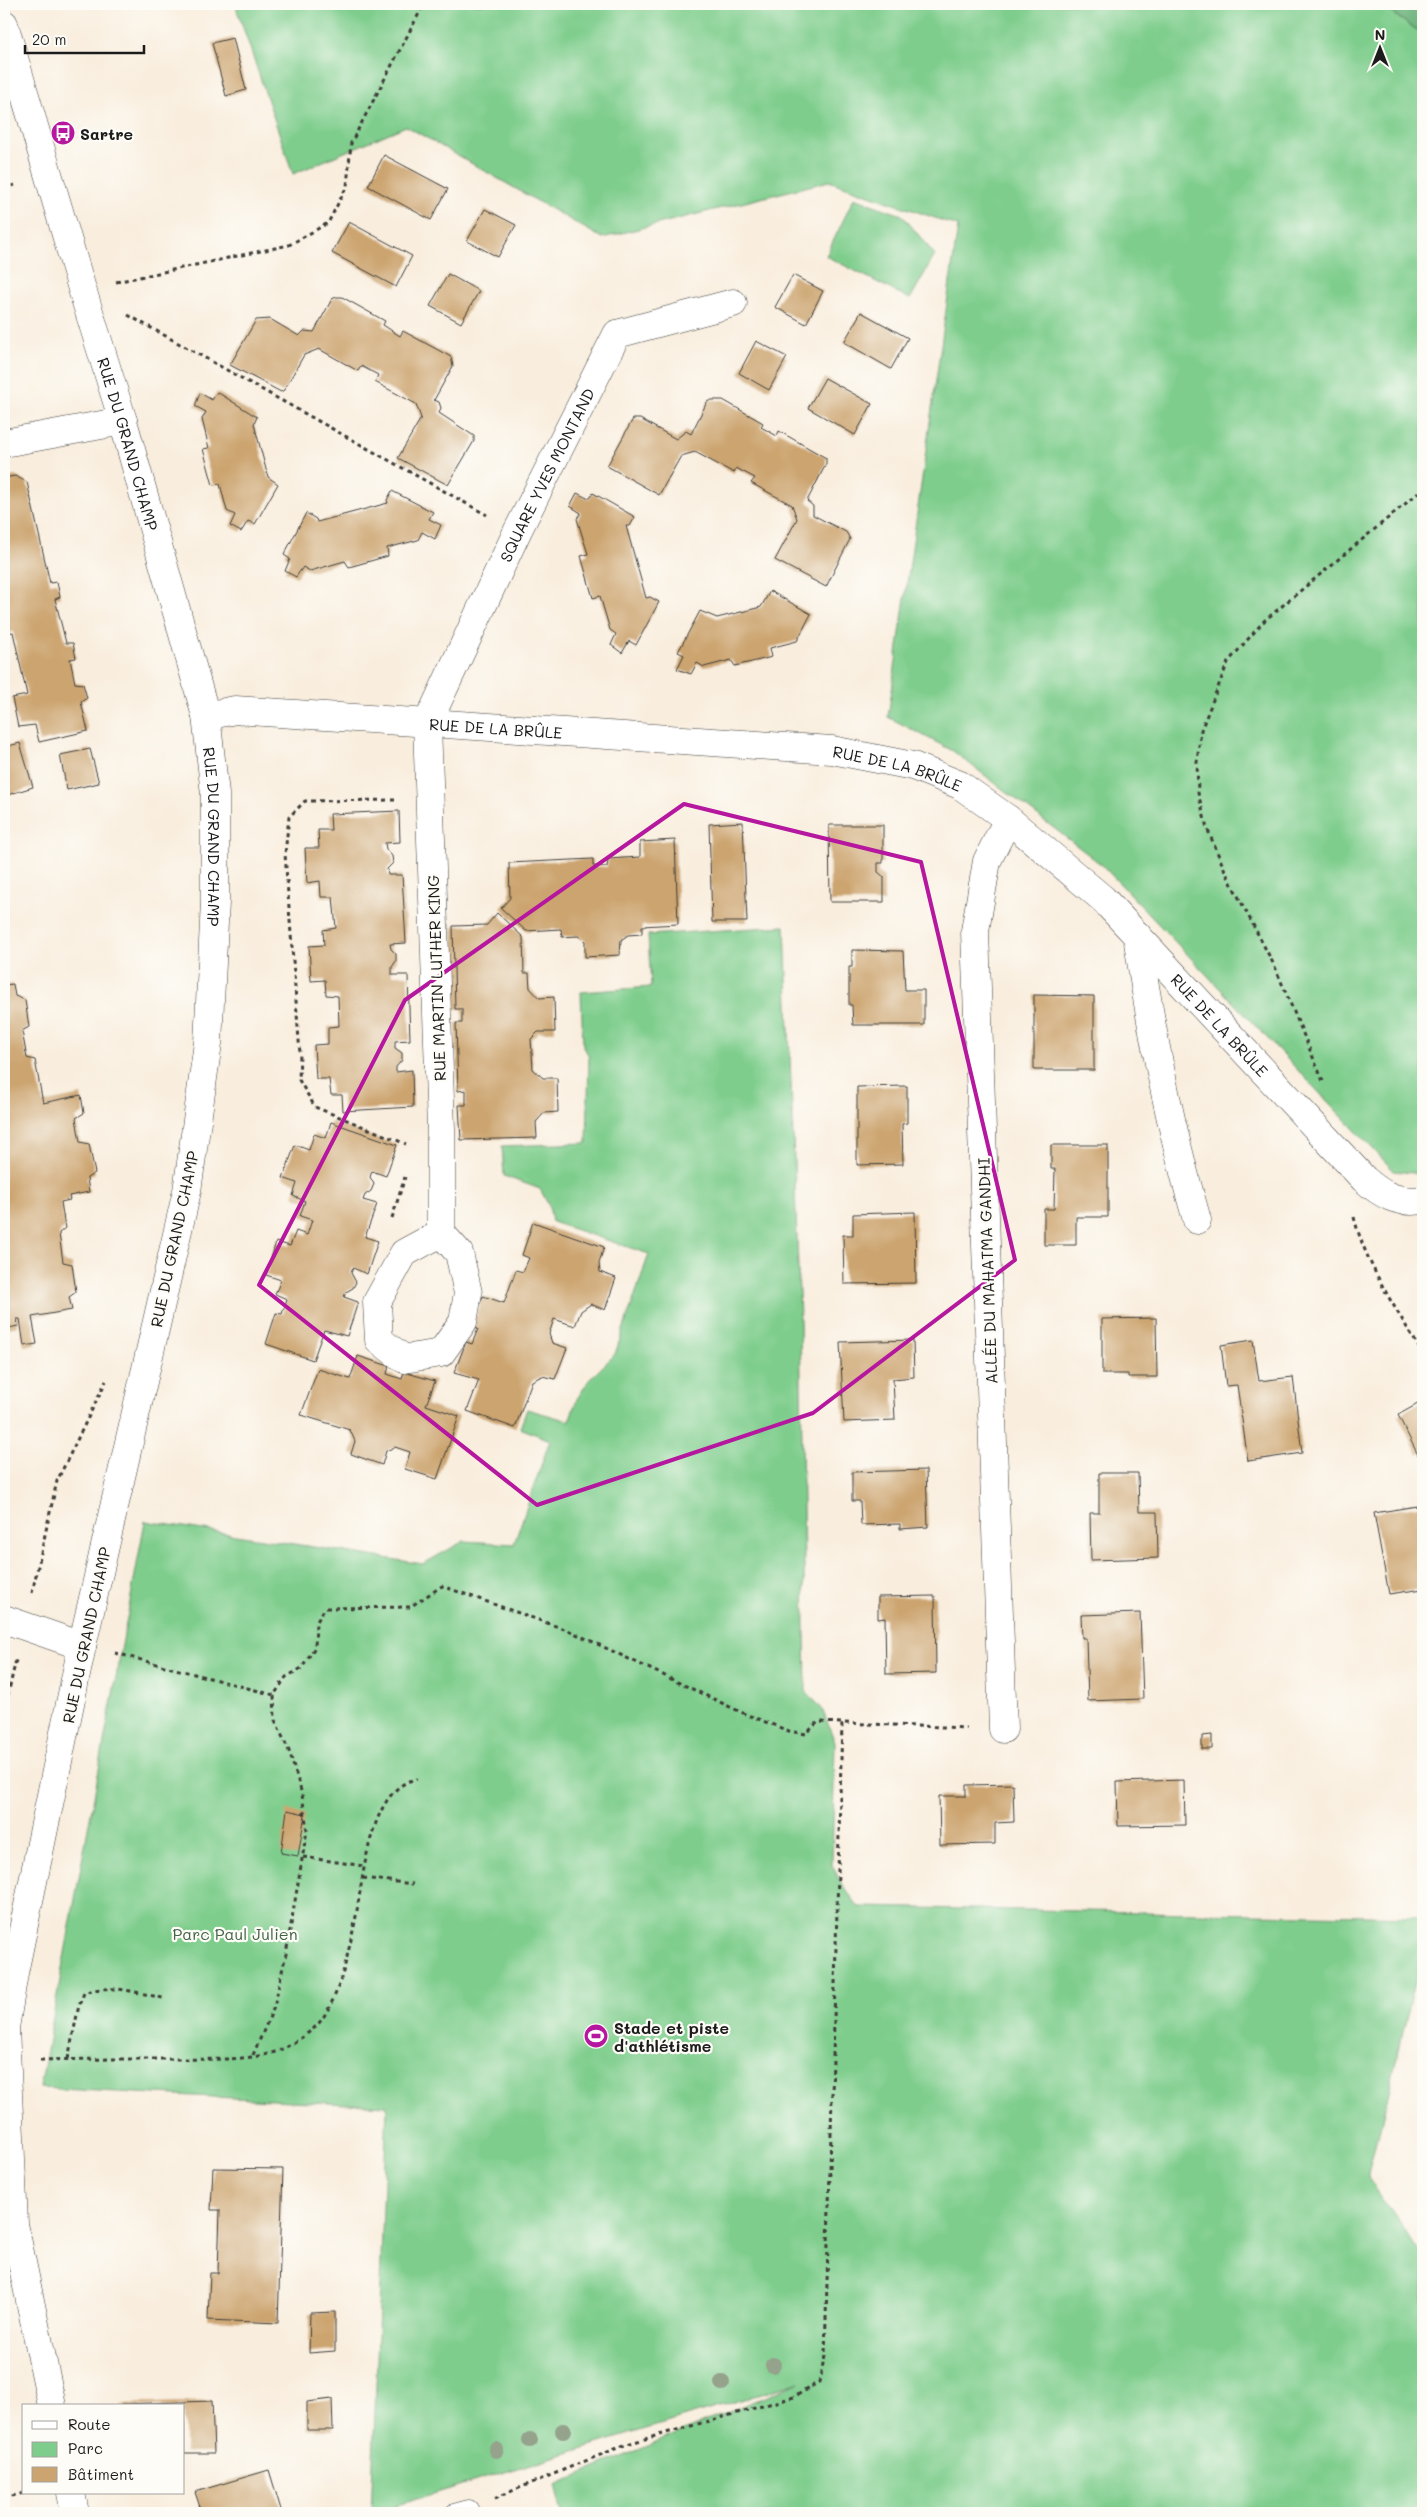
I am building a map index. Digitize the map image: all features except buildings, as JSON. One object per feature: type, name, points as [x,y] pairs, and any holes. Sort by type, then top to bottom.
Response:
[{"type":"street","name":"RUE DU GRAND CHAMP","points":[[4,24],[123,421],[206,716],[215,794],[215,902],[208,1043],[187,1191],[82,1646],[14,1973],[5,2028],[7,2153],[14,2224],[52,2404]]},
{"type":"street","name":"SQUARE YVES MONTAND","points":[[427,724],[518,530],[617,334],[733,303]]},
{"type":"street","points":[[4,444],[123,421]]},
{"type":"street","name":"RUE DE LA BRÛLE","points":[[206,716],[235,710],[832,750],[913,766],[960,785],[1008,819],[1103,899],[1380,1194],[1411,1202],[1423,1200]]},
{"type":"street","name":"RUE MARTIN LUTHER KING","points":[[427,724],[441,1147],[440,1233]]},
{"type":"street","name":"ALLÉE DU MAHATMA GANDHI","points":[[1003,1729],[975,932],[986,861],[1008,819]]},
{"type":"street","points":[[1137,935],[1150,1024],[1179,1159],[1197,1220]]},
{"type":"street","points":[[440,1233],[459,1253],[468,1293],[463,1322],[440,1353],[404,1359],[379,1340],[377,1302],[404,1253],[440,1233]]},
{"type":"street","points":[[14,1622],[82,1646]]},
{"type":"street","points":[[71,2494],[75,2513]]},
{"type":"path","points":[[82,289],[289,245],[328,223],[347,186],[351,143],[424,4]]},
{"type":"path","points":[[82,289],[518,530]]},
{"type":"path","points":[[1325,1087],[1276,967],[1226,873],[1207,828],[1198,793],[1197,762],[1201,730],[1228,662],[1264,621],[1423,489]]},
{"type":"path","points":[[429,801],[305,801],[289,817],[285,854],[300,1054],[299,1080],[315,1107],[413,1147],[441,1147]]},
{"type":"path","points":[[1352,1166],[1352,1208],[1359,1237],[1392,1301],[1423,1354]]},
{"type":"path","points":[[399,1262],[386,1236],[406,1172]]},
{"type":"path","points":[[4,1711],[14,1622],[57,1481],[108,1375]]},
{"type":"path","points":[[253,2055],[274,2006],[286,1954],[307,1830],[302,1794],[289,1751],[275,1720],[274,1695],[286,1678],[302,1668],[315,1647],[316,1623],[325,1608],[410,1607],[442,1586],[570,1630],[745,1714],[789,1731],[806,1734],[818,1722],[1003,1729]]},
{"type":"path","points":[[82,1646],[134,1656],[274,1695]]},
{"type":"path","points":[[465,2512],[627,2444],[794,2397],[819,2382],[825,2356],[842,1723]]},
{"type":"path","points":[[6,2060],[229,2059],[282,2050],[319,2024],[337,1990],[353,1930],[364,1866],[377,1818],[391,1793],[406,1780],[417,1778]]},
{"type":"path","points":[[303,1856],[364,1866]]},
{"type":"path","points":[[363,1878],[413,1884]]},
{"type":"path","points":[[68,2059],[79,2005],[84,1993],[97,1988],[113,1988],[163,1998]]},
{"type":"path","points":[[4,2498],[22,2494]]},
{"type":"highlighted area","points":[[684,804],[921,862],[1015,1260],[813,1413],[537,1505],[259,1285],[405,1000]]},
{"type":"green space","points":[[235,4],[1378,4],[1423,34],[1423,1174],[1394,1171],[1102,865],[953,751],[888,717],[958,226],[829,181],[602,238],[406,126],[293,174]]},
{"type":"green space","points":[[1378,4],[1423,4],[1423,34]]},
{"type":"green space","points":[[854,198],[902,215],[935,255],[910,299],[826,256]]},
{"type":"green space","name":"Parc Paul Julien","points":[[785,926],[800,1318],[806,1691],[822,1709],[835,1742],[832,1865],[842,1885],[859,1907],[1423,1917],[1423,1949],[1368,2178],[1423,2256],[1423,2513],[562,2513],[555,2485],[800,2382],[371,2513],[387,2106],[40,2088],[145,1521],[423,1564],[464,1541],[514,1544],[550,1440],[520,1428],[527,1409],[569,1421],[577,1399],[589,1380],[615,1354],[649,1254],[552,1222],[549,1206],[540,1189],[504,1176],[502,1146],[587,1143],[589,1056],[583,1046],[581,992],[651,987],[648,935]]},
{"type":"place","name":"Sartre","points":[[63,133]]},
{"type":"place","name":"Stade et piste d'athlétisme","points":[[596,2036]]}]
